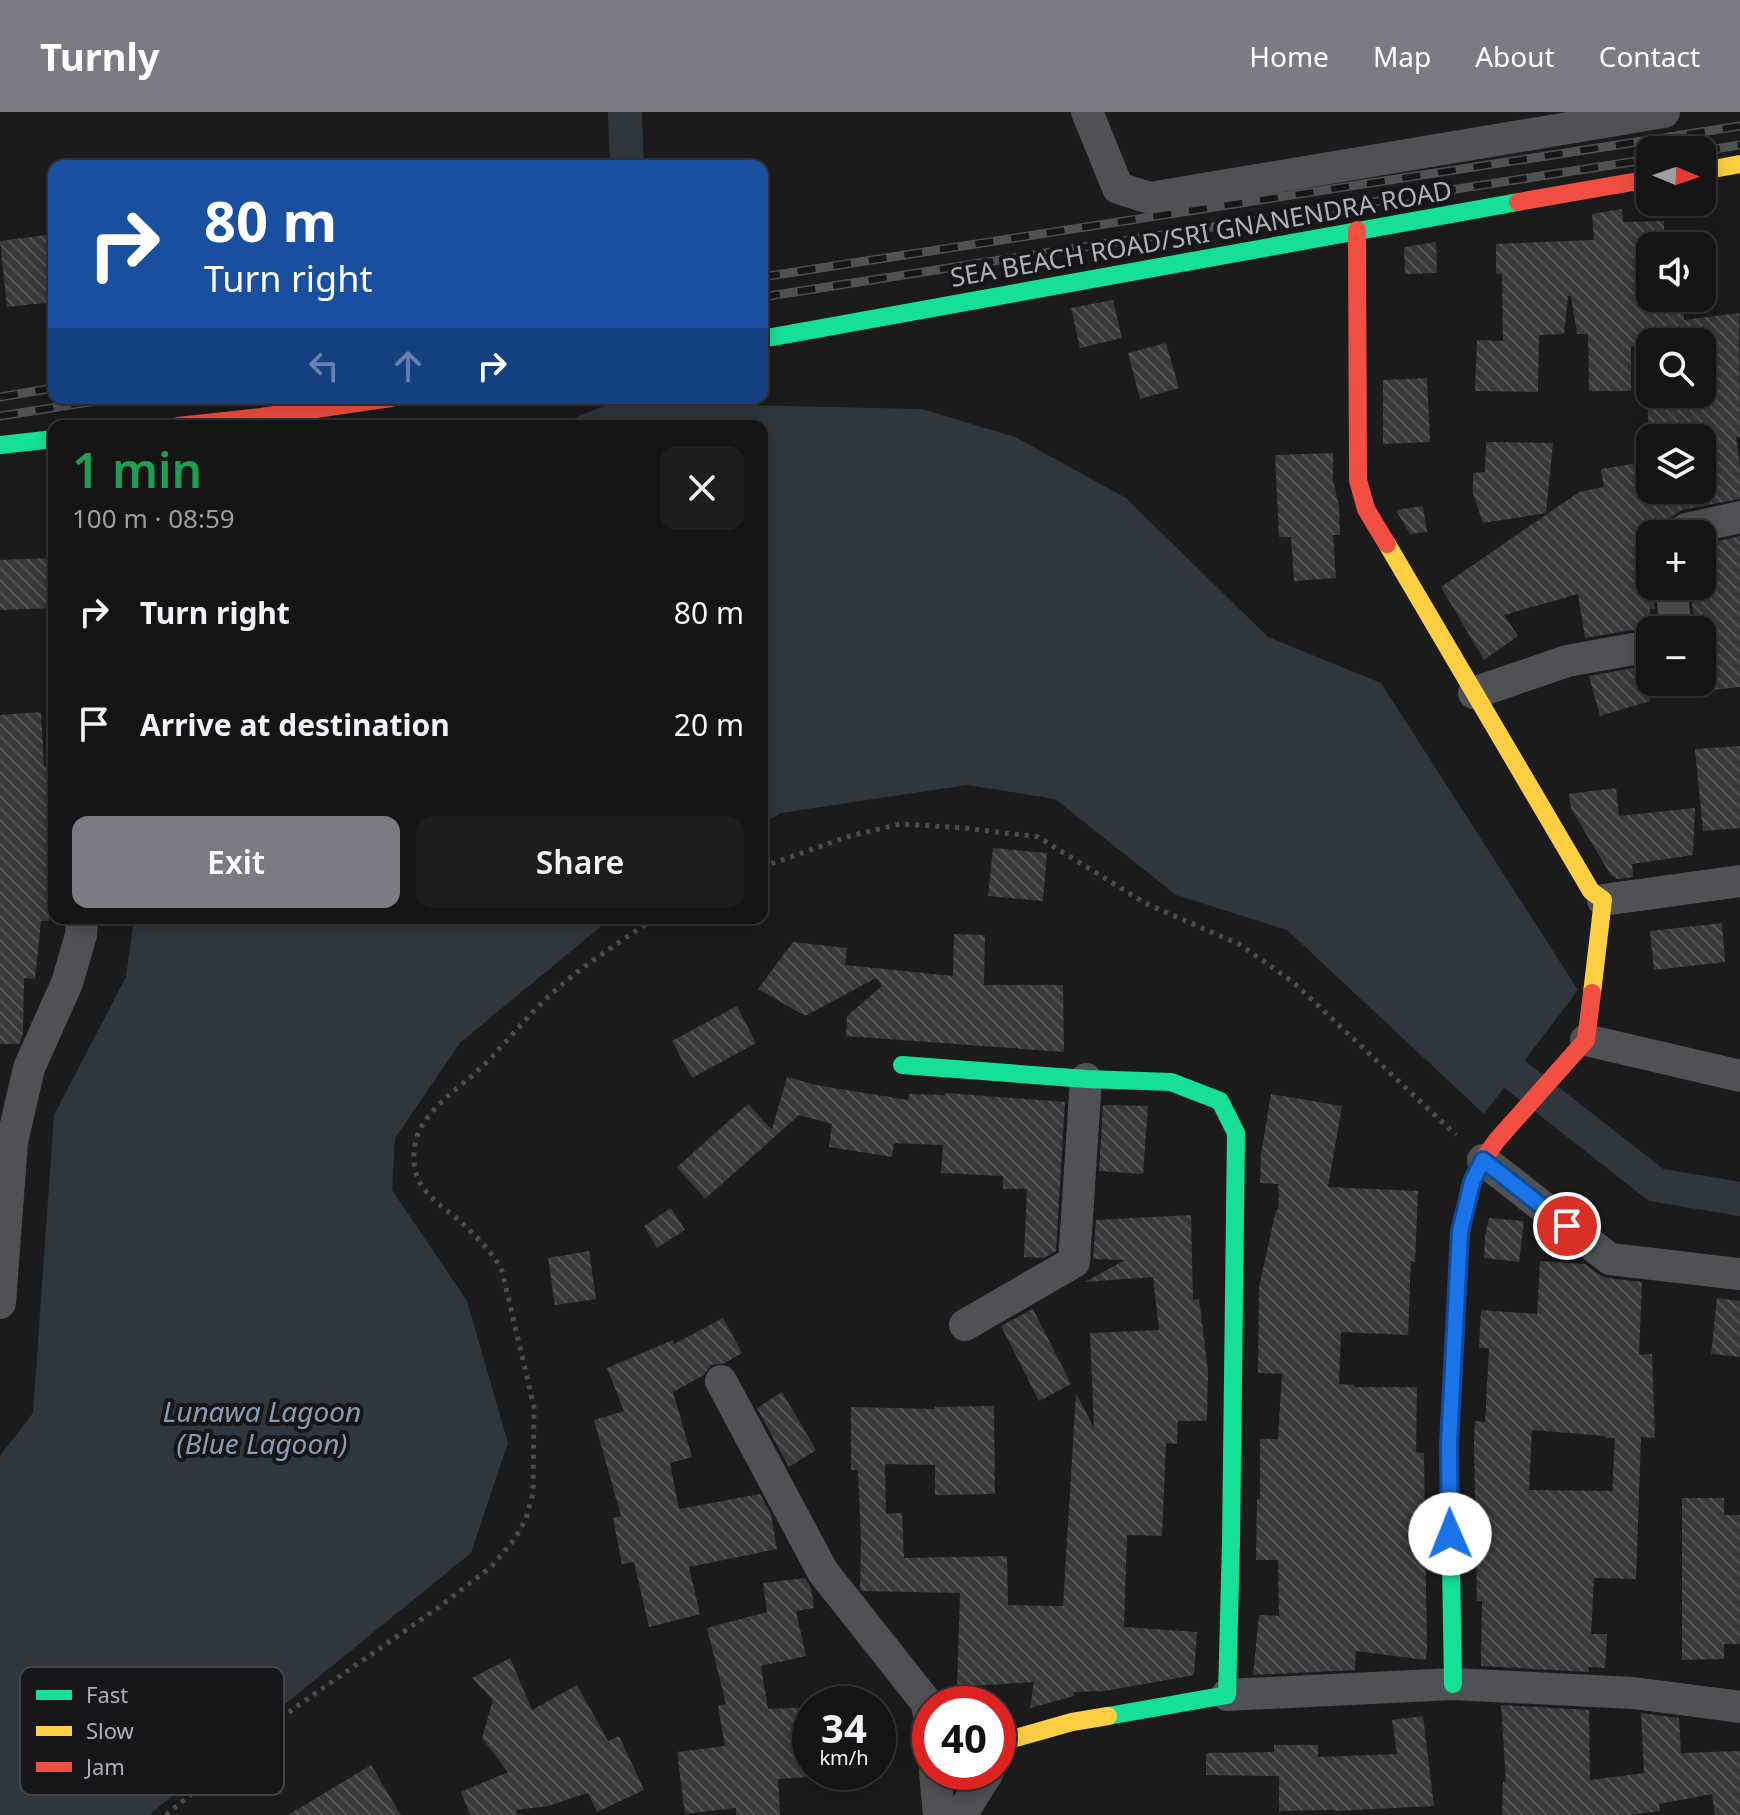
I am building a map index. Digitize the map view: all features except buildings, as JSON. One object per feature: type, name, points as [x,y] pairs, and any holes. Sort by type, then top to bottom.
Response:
[{"type":"street","points":[[1087,112],[1118,188],[1150,198],[1664,112]]},
{"type":"street","points":[[1716,168],[1740,164]]},
{"type":"street","name":"SEA BEACH ROAD/SRI GNANENDRA ROAD","points":[[768,338],[1636,181]]},
{"type":"street","points":[[1357,230],[1358,480],[1366,509],[1381,537],[1591,891],[1603,900],[1740,881]]},
{"type":"street","points":[[271,420],[358,404]]},
{"type":"street","points":[[0,445],[48,440]]},
{"type":"street","points":[[1716,522],[1740,517]]},
{"type":"street","points":[[1474,693],[1567,661],[1636,649]]},
{"type":"street","points":[[1453,1684],[1449,1444],[1460,1232],[1472,1182],[1490,1150],[1582,1045],[1603,900]]},
{"type":"street","points":[[0,1303],[12,1142],[29,1068],[67,983],[82,924]]},
{"type":"street","points":[[1582,1045],[1740,1076]]},
{"type":"street","points":[[902,1065],[1171,1082],[1220,1101],[1236,1133],[1227,1695]]},
{"type":"street","points":[[965,1325],[1074,1262],[1086,1079]]},
{"type":"street","points":[[1490,1150],[1610,1259],[1740,1274]]},
{"type":"street","points":[[721,1381],[823,1572],[913,1686]]},
{"type":"street","points":[[1016,1738],[1072,1722],[1227,1695],[1453,1684],[1634,1693],[1740,1707]]},
{"type":"street","points":[[937,1790],[939,1815]]},
{"type":"street","points":[[961,1815],[977,1790]]},
{"type":"path","points":[[768,865],[850,836],[900,824],[1038,837],[1145,903],[1239,944],[1293,982],[1490,1150]]},
{"type":"path","points":[[284,1717],[491,1567],[514,1540],[526,1519],[533,1493],[534,1407],[502,1271],[496,1258],[430,1196],[418,1179],[413,1159],[415,1145],[418,1133],[433,1109],[484,1065],[551,994],[646,924]]},
{"type":"path","points":[[166,1815],[190,1795]]},
{"type":"water","points":[[608,404],[922,409],[1015,437],[1126,498],[1268,637],[1381,683],[1578,990],[1484,1114],[1287,930],[1176,895],[1055,799],[967,785],[781,813],[768,821],[768,420],[570,420]]},
{"type":"water","name":"Lunawa Lagoon (Blue Lagoon)","points":[[133,924],[604,924],[460,1043],[395,1138],[392,1190],[467,1301],[508,1443],[471,1553],[284,1705],[284,1667],[20,1667],[20,1795],[174,1795],[149,1815],[0,1815],[0,1456],[33,1413],[54,1115],[126,977]]},
{"type":"waterway","points":[[625,112],[627,160]]},
{"type":"waterway","points":[[651,404],[654,420]]},
{"type":"waterway","points":[[1480,1047],[1656,1185],[1740,1199]]},
{"type":"railway","points":[[768,276],[1740,126]]},
{"type":"railway","points":[[1716,149],[1740,145]]},
{"type":"railway","points":[[768,296],[1636,161]]},
{"type":"railway","points":[[0,397],[48,389]]},
{"type":"railway","points":[[0,416],[77,404]]},
{"type":"traffic: fast","points":[[768,338],[1518,202]]},
{"type":"traffic: fast","points":[[0,445],[48,440]]},
{"type":"traffic: fast","points":[[902,1065],[1171,1082],[1220,1101],[1236,1133],[1227,1695],[1108,1716]]},
{"type":"traffic: fast","points":[[1453,1370],[1449,1444],[1453,1684]]},
{"type":"traffic: slow","points":[[1716,168],[1740,164]]},
{"type":"traffic: slow","points":[[1387,544],[1591,891],[1603,900],[1592,993]]},
{"type":"traffic: slow","points":[[1016,1738],[1072,1722],[1108,1716]]},
{"type":"traffic: jam","points":[[1518,202],[1636,181]]},
{"type":"traffic: jam","points":[[1357,230],[1358,480],[1366,509],[1387,544]]},
{"type":"traffic: jam","points":[[233,420],[350,404]]},
{"type":"traffic: jam","points":[[1453,1370],[1460,1232],[1472,1182],[1497,1140],[1586,1040],[1592,993]]},
{"type":"route","points":[[1450,1534],[1449,1444],[1460,1232],[1472,1182],[1483,1160],[1567,1226]]}]
